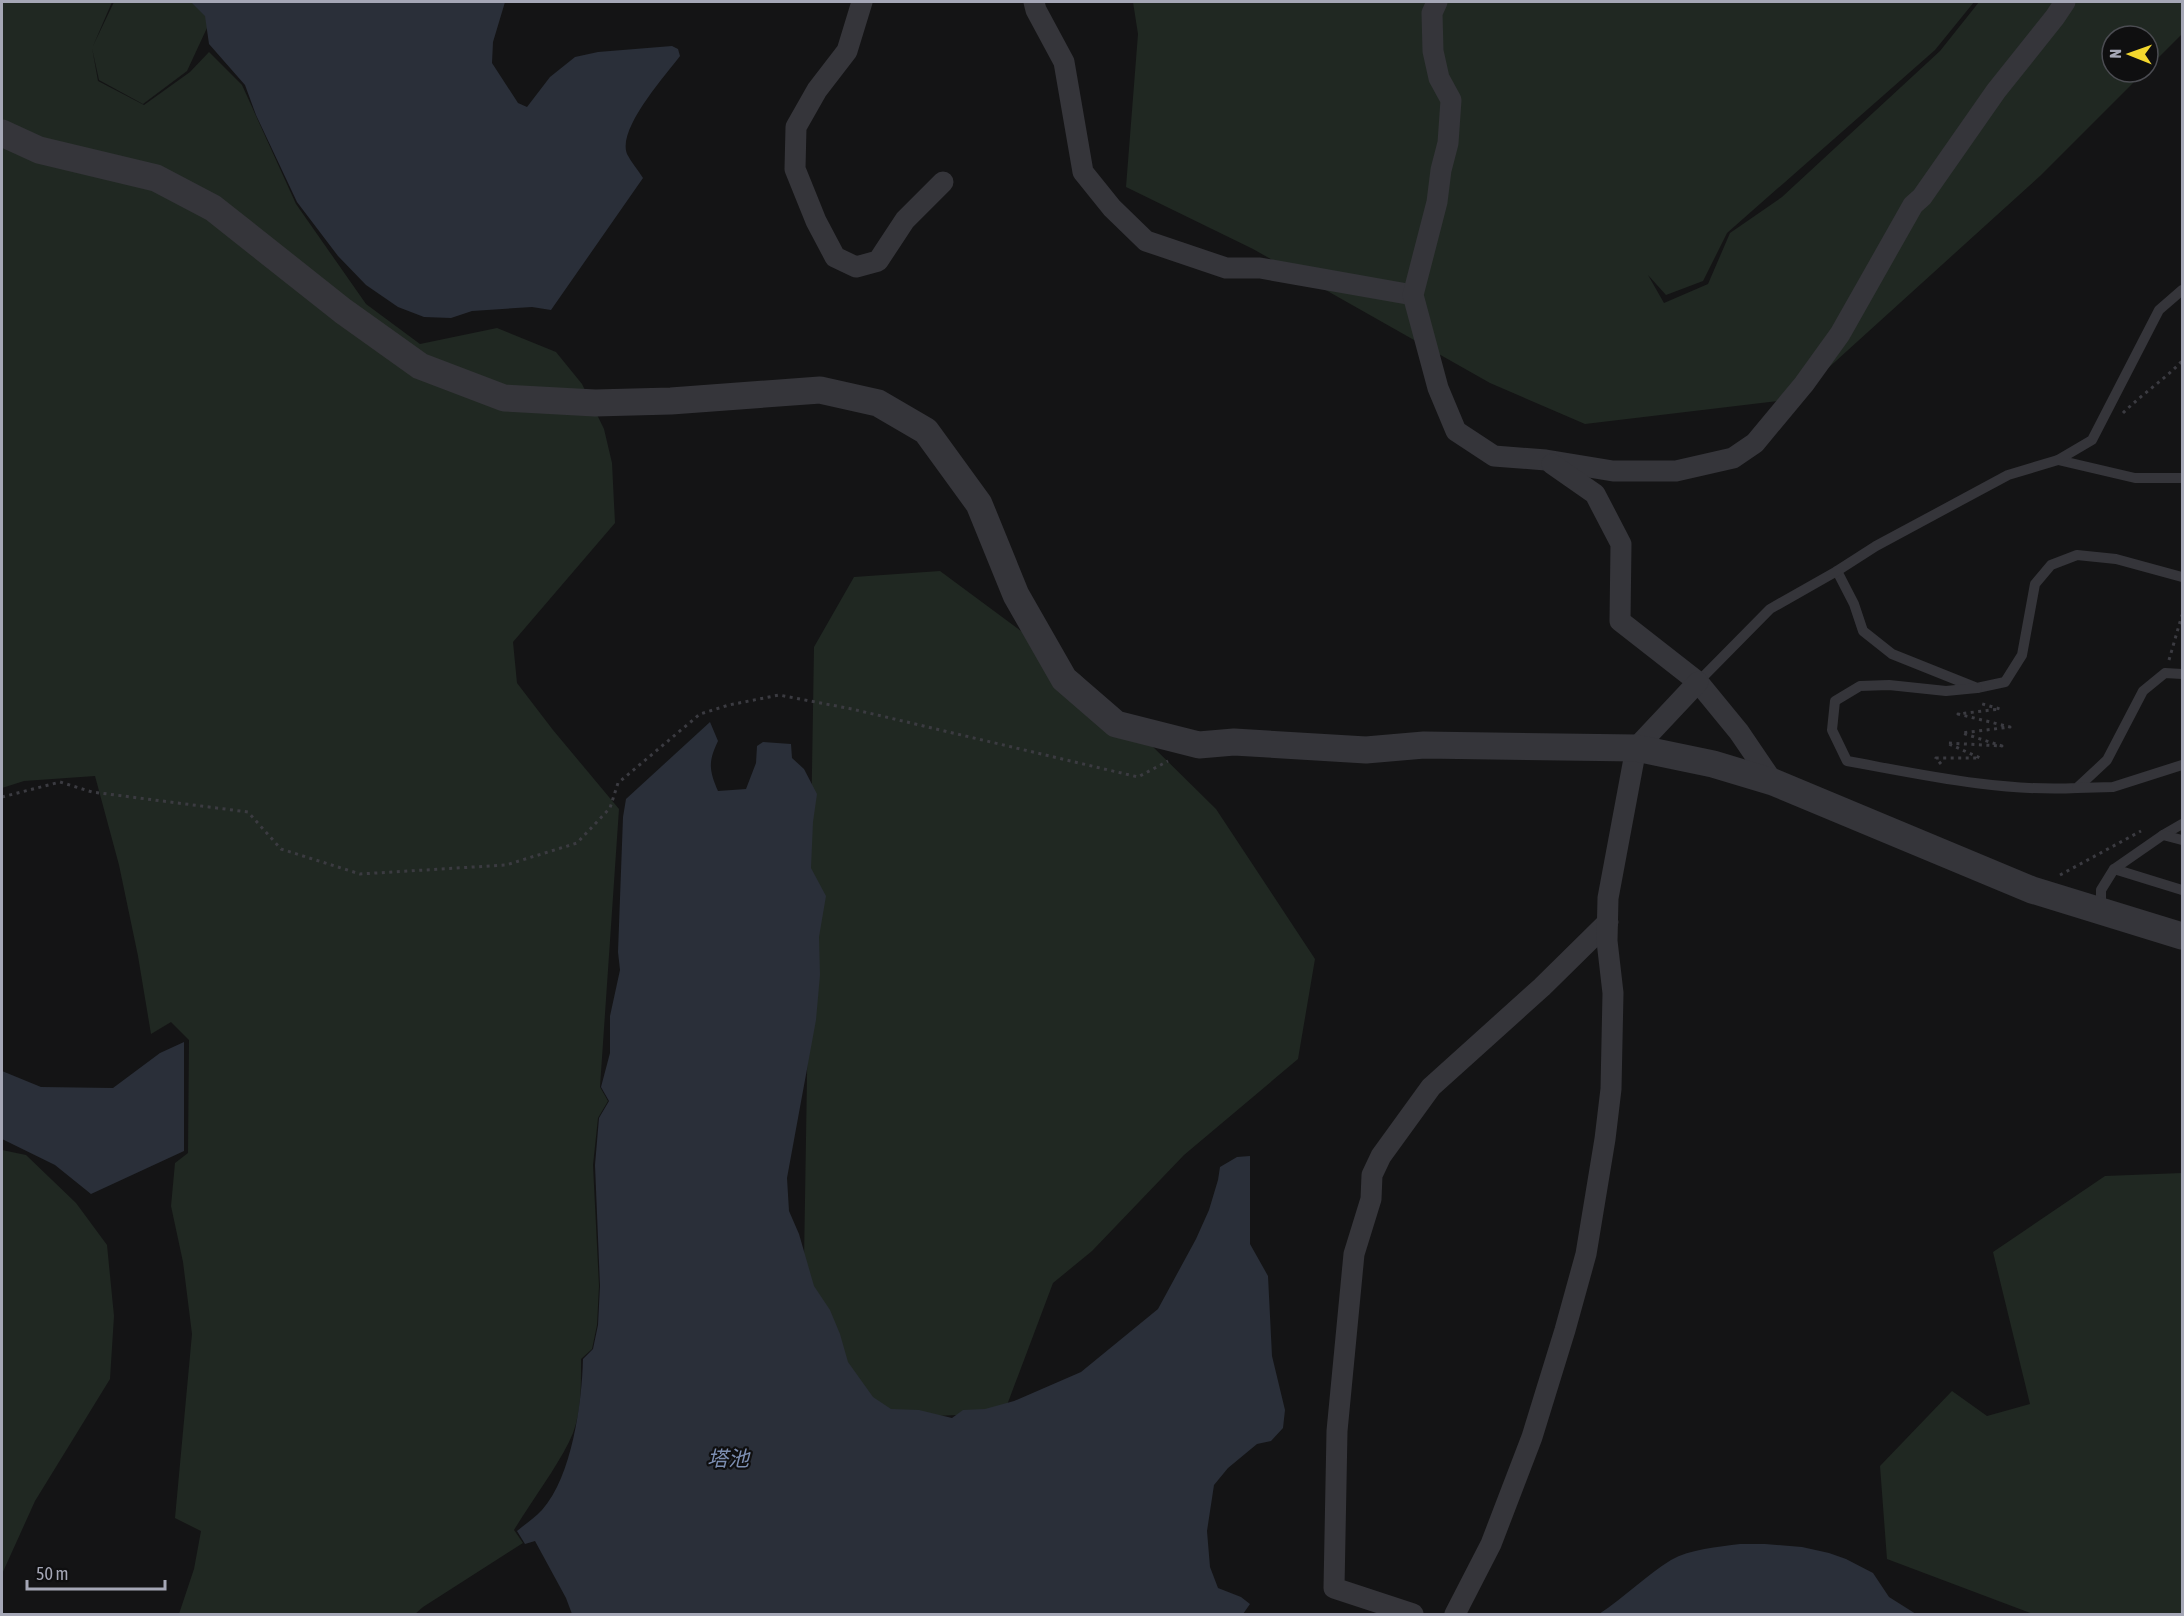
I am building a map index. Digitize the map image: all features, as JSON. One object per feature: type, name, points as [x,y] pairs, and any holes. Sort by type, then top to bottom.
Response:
[{"type":"street","points":[[862,2],[847,51],[817,90],[796,127],[795,169],[816,221],[835,257],[856,267],[878,261],[905,220],[943,182]]},
{"type":"street","points":[[1034,2],[1064,62],[1083,172],[1112,208],[1146,241],[1226,268],[1260,268],[1413,295]]},
{"type":"street","points":[[1437,2],[1432,13],[1433,51],[1439,78],[1451,100],[1448,143],[1441,170],[1437,202],[1413,295],[1438,388],[1456,431],[1494,456],[1546,460],[1613,471],[1676,471],[1733,458],[1755,443],[1804,384],[1840,334],[1913,205],[1922,197],[1996,91],[2065,2]]},
{"type":"street","points":[[2,133],[39,150],[156,178],[213,208],[343,311],[420,366],[504,398],[595,403],[671,401],[820,390],[878,403],[926,431],[979,504],[1016,595],[1064,679],[1116,724],[1199,745],[1234,742],[1366,750],[1424,745],[1636,748],[1713,764],[1773,782],[2032,890],[2182,936]]},
{"type":"street","points":[[1546,460],[1595,494],[1621,544],[1620,621],[1698,682],[1739,732],[1773,782]]},
{"type":"street","points":[[1455,1614],[1491,1544],[1532,1437],[1586,1254],[1611,1089],[1613,993],[1607,941],[1608,898],[1636,748],[1698,682]]},
{"type":"street","points":[[1413,1614],[1334,1588],[1337,1431],[1354,1254],[1371,1199],[1372,1175],[1381,1156],[1431,1087],[1542,987],[1608,922]]},
{"type":"lane","points":[[1698,682],[1770,609],[1876,546],[2008,476],[2058,460],[2092,440],[2159,310],[2182,290]]},
{"type":"lane","points":[[2058,460],[2134,478],[2182,478]]},
{"type":"lane","points":[[2182,577],[2116,559],[2077,555],[2051,566],[2035,584],[2022,654],[2005,682],[1946,691],[1889,685],[1860,686],[1835,702],[1832,730],[1847,760],[1953,781],[2040,790],[2113,787],[2182,765]]},
{"type":"lane","points":[[1837,571],[1854,604],[1863,631],[1892,654],[1977,688]]},
{"type":"lane","points":[[2078,788],[2107,760],[2142,691],[2165,673],[2182,674]]},
{"type":"lane","points":[[2101,911],[2101,890],[2114,869],[2182,824]]},
{"type":"lane","points":[[2163,835],[2182,840]]},
{"type":"lane","points":[[2114,869],[2182,890]]},
{"type":"path","points":[[2122,415],[2139,397],[2167,376],[2182,361]]},
{"type":"path","points":[[2165,673],[2182,615]]},
{"type":"path","points":[[1946,691],[2000,709],[1958,714],[2010,727],[1962,733],[2002,746],[1947,743],[1980,758],[1936,758],[1953,781]]},
{"type":"path","points":[[2,797],[60,782],[92,792],[248,812],[281,849],[360,874],[506,865],[577,843],[610,808],[618,783],[700,714],[729,705],[780,695],[852,709],[1138,777],[1168,761]]},
{"type":"path","points":[[2032,890],[2142,830]]},
{"type":"shaded area","points":[[2,2],[112,2],[93,46],[114,2],[219,2],[187,71],[143,104],[99,80],[92,48],[98,81],[144,105],[190,72],[209,52],[242,85],[296,204],[366,304],[420,344],[497,328],[556,352],[582,384],[604,429],[612,463],[615,523],[513,642],[517,683],[619,809],[600,1087],[608,1101],[598,1118],[593,1165],[599,1286],[597,1325],[592,1349],[581,1359],[580,1401],[569,1442],[514,1530],[523,1543],[415,1614],[179,1614],[194,1569],[201,1531],[175,1518],[192,1334],[183,1262],[171,1206],[175,1163],[188,1153],[189,1040],[171,1022],[151,1034],[119,865],[95,776],[24,781],[2,788]]},
{"type":"shaded area","points":[[1133,2],[1974,2],[1935,50],[1727,233],[1703,281],[1666,295],[1648,275],[1664,303],[1708,284],[1730,233],[1782,197],[1940,51],[1979,2],[2182,2],[2182,34],[2160,56],[2160,24],[2100,24],[2100,84],[2132,84],[2040,176],[1794,399],[1585,424],[1490,383],[1253,249],[1126,187],[1138,34]]},
{"type":"shaded area","points":[[940,571],[1079,674],[1216,809],[1315,959],[1298,1059],[1184,1155],[1092,1251],[1053,1283],[1004,1413],[887,1418],[822,1357],[804,1261],[814,647],[854,577]]},
{"type":"shaded area","points":[[2,1150],[26,1155],[76,1203],[107,1245],[114,1316],[110,1379],[35,1501],[2,1574]]},
{"type":"shaded area","points":[[2182,1173],[2182,1614],[2033,1614],[1887,1559],[1880,1466],[1952,1391],[1987,1416],[2030,1404],[1993,1252],[2105,1176]]},
{"type":"water","points":[[191,2],[505,2],[493,42],[492,63],[518,103],[527,107],[550,77],[575,57],[598,52],[672,46],[678,49],[680,56],[644,103],[629,131],[626,143],[627,154],[643,178],[551,310],[532,307],[472,311],[451,318],[424,317],[398,307],[366,285],[338,256],[297,202],[256,115],[245,85],[209,44],[205,16]]},
{"type":"water","name":"塔池","points":[[710,722],[718,741],[711,766],[718,791],[746,789],[756,763],[757,746],[763,742],[791,744],[792,758],[804,769],[817,794],[811,868],[826,896],[819,937],[820,975],[816,1020],[787,1178],[789,1211],[799,1234],[814,1286],[830,1310],[848,1362],[873,1397],[891,1409],[919,1410],[952,1418],[963,1410],[985,1409],[1014,1401],[1081,1372],[1158,1309],[1209,1210],[1220,1167],[1237,1157],[1250,1156],[1250,1244],[1268,1276],[1272,1356],[1285,1410],[1283,1428],[1271,1441],[1257,1444],[1228,1468],[1214,1485],[1207,1531],[1210,1567],[1218,1588],[1241,1597],[1250,1604],[1243,1614],[572,1614],[566,1598],[535,1541],[525,1544],[517,1531],[542,1510],[561,1479],[577,1417],[583,1359],[593,1349],[598,1325],[600,1286],[595,1165],[599,1118],[609,1101],[601,1087],[610,1053],[610,1016],[620,970],[618,952],[623,817],[626,799]]},
{"type":"water","points":[[184,1042],[184,1151],[91,1194],[55,1165],[2,1139],[2,1071],[41,1087],[113,1088],[160,1053]]},
{"type":"water","points":[[1740,1544],[1802,1547],[1846,1559],[1873,1573],[1889,1597],[1916,1614],[1599,1614],[1652,1573],[1679,1556],[1714,1547]]}]
